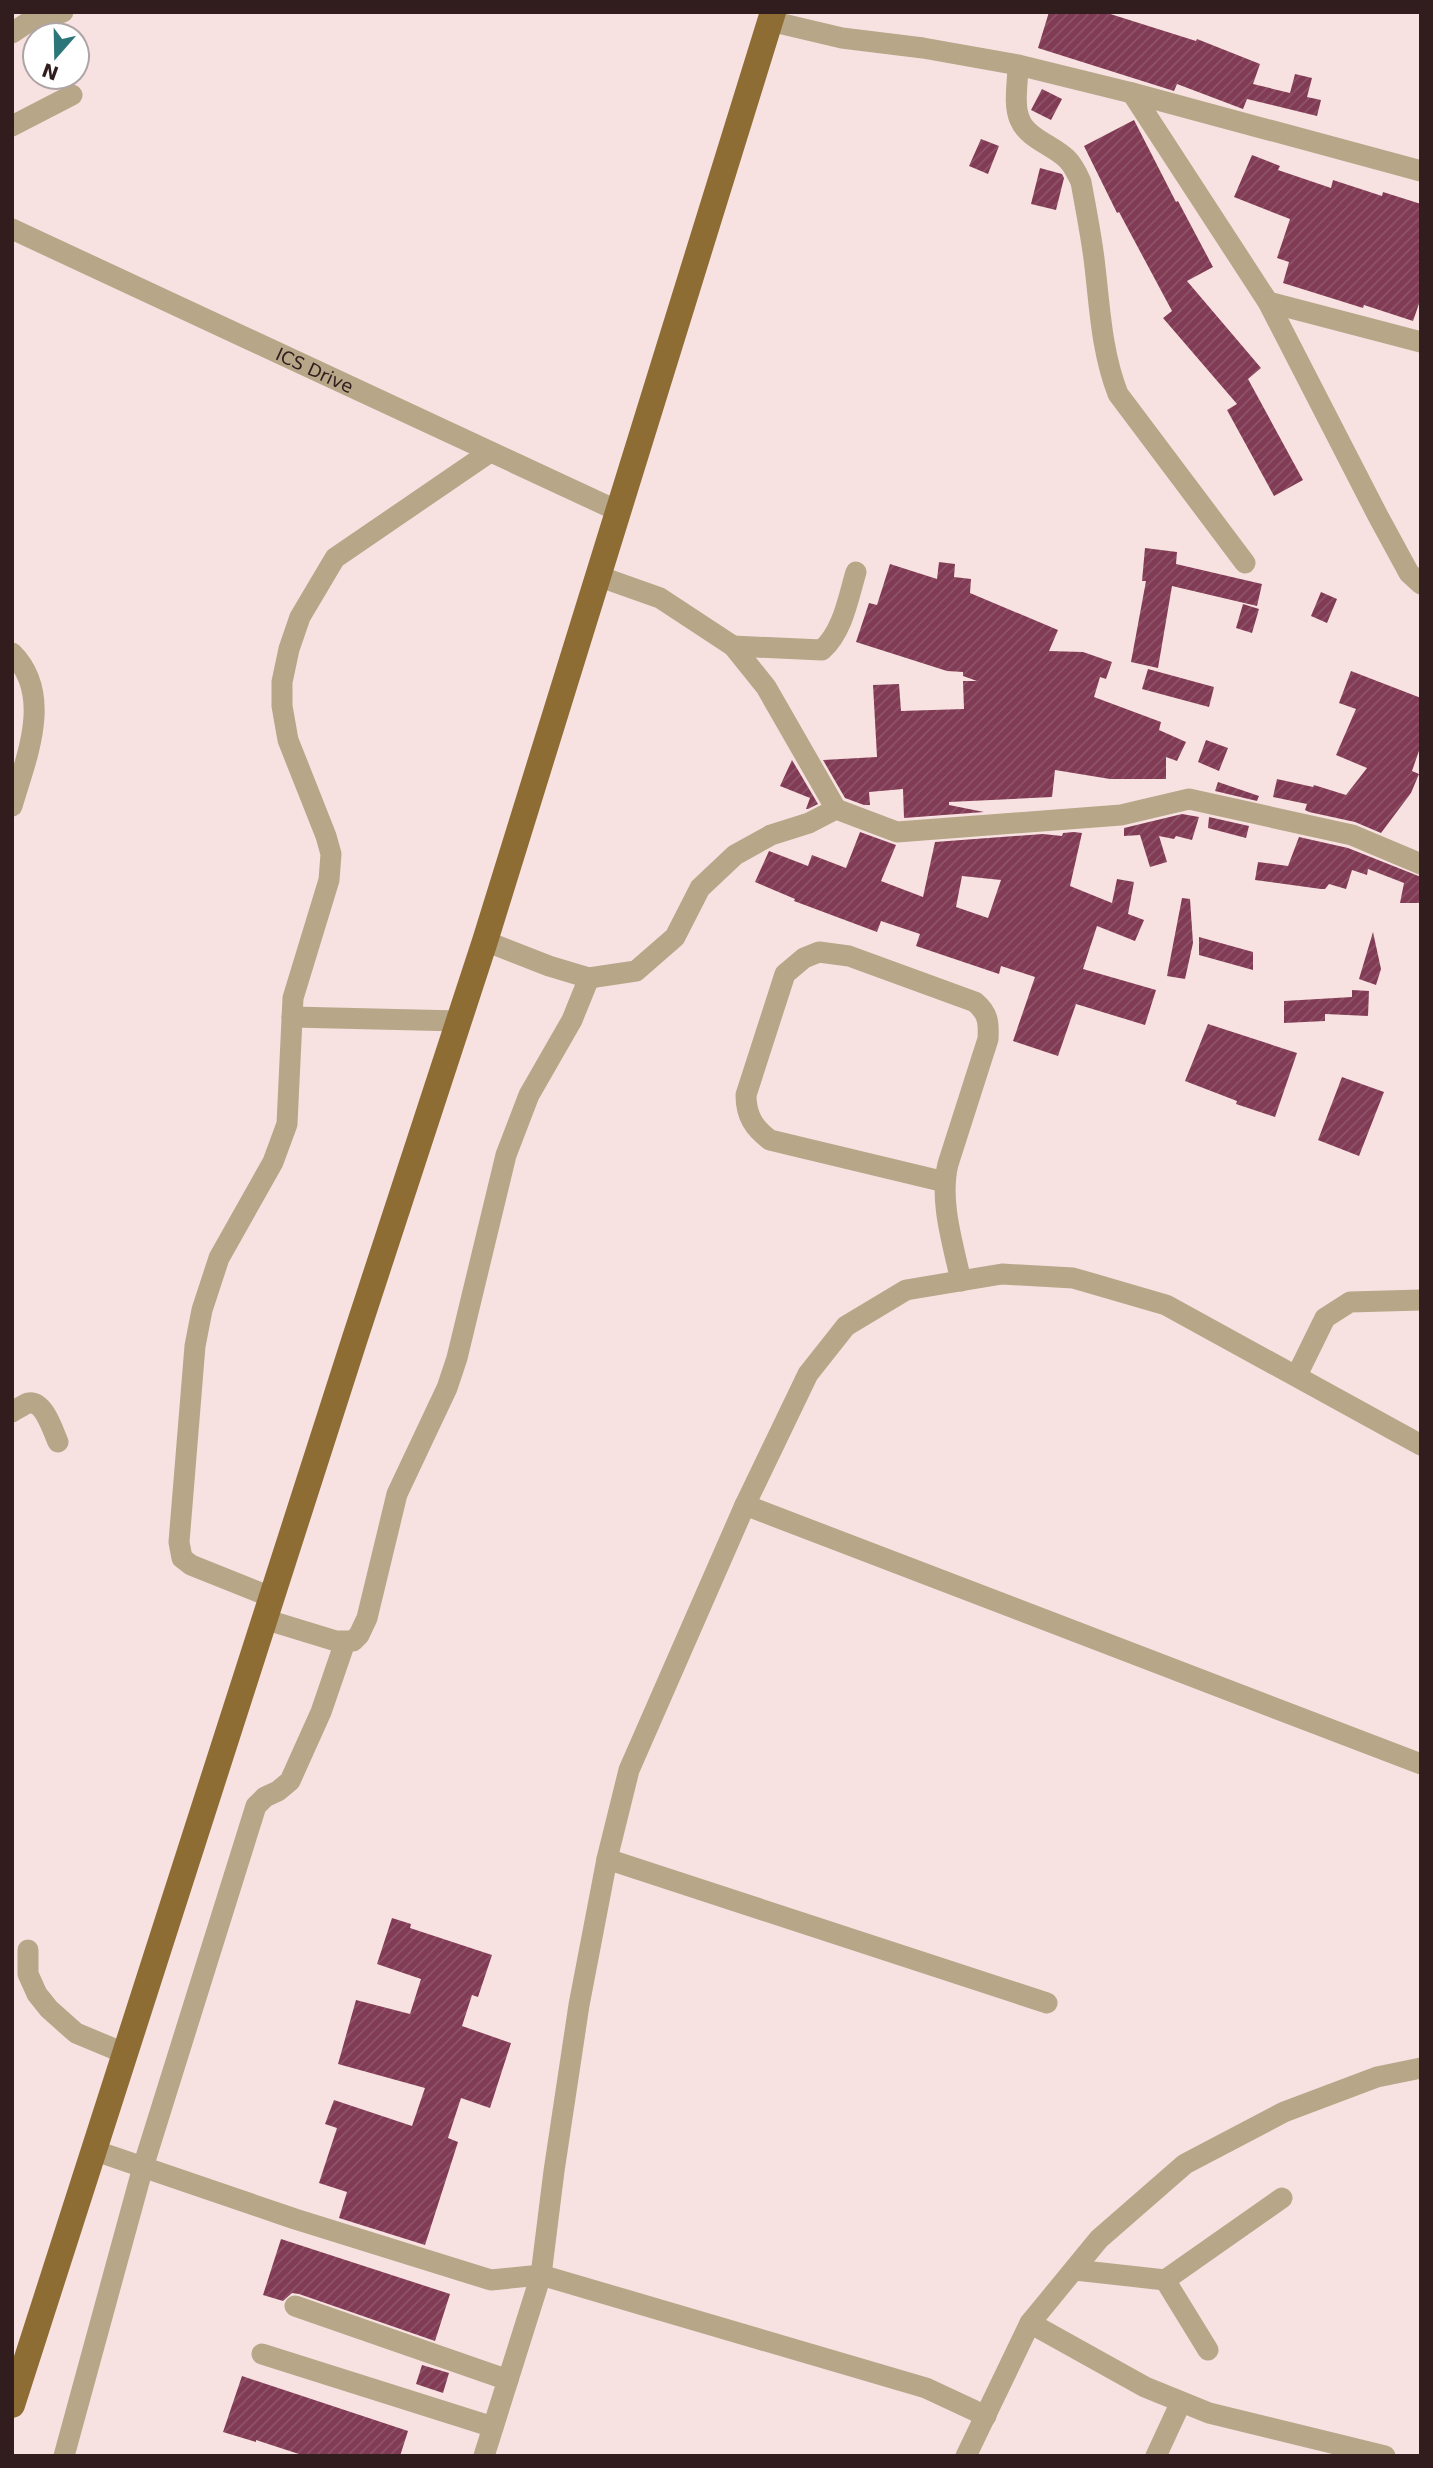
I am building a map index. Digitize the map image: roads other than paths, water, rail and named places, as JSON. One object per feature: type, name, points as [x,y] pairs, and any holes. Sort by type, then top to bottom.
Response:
[{"type":"main road","points":[[12,2405],[485,941],[771,16]]},
{"type":"street","points":[[12,33],[27,23],[62,12]]},
{"type":"street","points":[[771,16],[842,38],[923,48],[1018,65],[1421,171]]},
{"type":"street","points":[[1018,65],[1020,122],[1067,159],[1081,182],[1095,264],[1102,341],[1108,369],[1118,394],[1245,564]]},
{"type":"street","points":[[1132,93],[1268,302],[1390,538],[1409,573],[1421,584]]},
{"type":"street","points":[[12,126],[72,95]]},
{"type":"street","name":"ICS Drive","points":[[12,229],[618,511]]},
{"type":"street","points":[[1268,302],[1421,342]]},
{"type":"street","points":[[490,452],[335,558],[300,617],[282,682],[282,706],[288,740],[331,854],[329,880],[293,998],[287,1125],[273,1162],[219,1258],[202,1310],[195,1346],[179,1542],[181,1558],[191,1565],[268,1608],[345,1642],[353,1641],[363,1627],[397,1494],[447,1388],[457,1358],[503,1167],[520,1115],[540,1074],[572,1020],[589,978]]},
{"type":"street","points":[[733,646],[822,650],[833,641],[839,628],[856,572]]},
{"type":"street","points":[[598,576],[660,598],[733,646],[766,687],[836,808],[897,832],[1121,815],[1189,799],[1352,835],[1421,864]]},
{"type":"street","points":[[12,653],[33,687],[35,713],[16,776],[12,806]]},
{"type":"street","points":[[485,941],[549,966],[589,978],[636,971],[675,937],[701,888],[735,855],[771,835],[809,823],[836,808]]},
{"type":"street","points":[[945,1182],[770,1140],[751,1121],[747,1113],[746,1095],[761,1047],[785,974],[804,958],[819,952],[849,956],[975,1002],[985,1010],[989,1023],[988,1039],[948,1164],[945,1182],[947,1212],[961,1281]]},
{"type":"street","points":[[292,1017],[459,1021]]},
{"type":"street","points":[[490,2453],[493,2427],[541,2275],[579,2004],[607,1859],[629,1770],[745,1505],[808,1374],[846,1326],[906,1290],[1002,1274],[1073,1278],[1166,1305],[1421,1444]]},
{"type":"street","points":[[1297,1375],[1325,1318],[1350,1302],[1421,1300]]},
{"type":"street","points":[[12,1412],[27,1404],[35,1404],[41,1408],[58,1442]]},
{"type":"street","points":[[745,1505],[1421,1764]]},
{"type":"street","points":[[64,2456],[144,2167],[256,1807],[265,1797],[290,1781],[321,1712],[345,1642]]},
{"type":"street","points":[[607,1859],[1047,2003]]},
{"type":"street","points":[[28,1950],[28,1973],[37,1994],[49,2009],[76,2033],[124,2053]]},
{"type":"street","points":[[966,2456],[1030,2323],[1099,2239],[1185,2164],[1284,2112],[1377,2077],[1421,2068]]},
{"type":"street","points":[[93,2151],[295,2219],[491,2280],[541,2275],[926,2388],[986,2416]]},
{"type":"street","points":[[1075,2270],[1165,2280],[1282,2198]]},
{"type":"street","points":[[1165,2280],[1208,2350]]},
{"type":"street","points":[[295,2306],[508,2379]]},
{"type":"street","points":[[1030,2323],[1145,2387],[1209,2413],[1307,2446],[1385,2456]]},
{"type":"street","points":[[262,2354],[493,2427]]},
{"type":"street","points":[[1156,2456],[1181,2402]]}]
